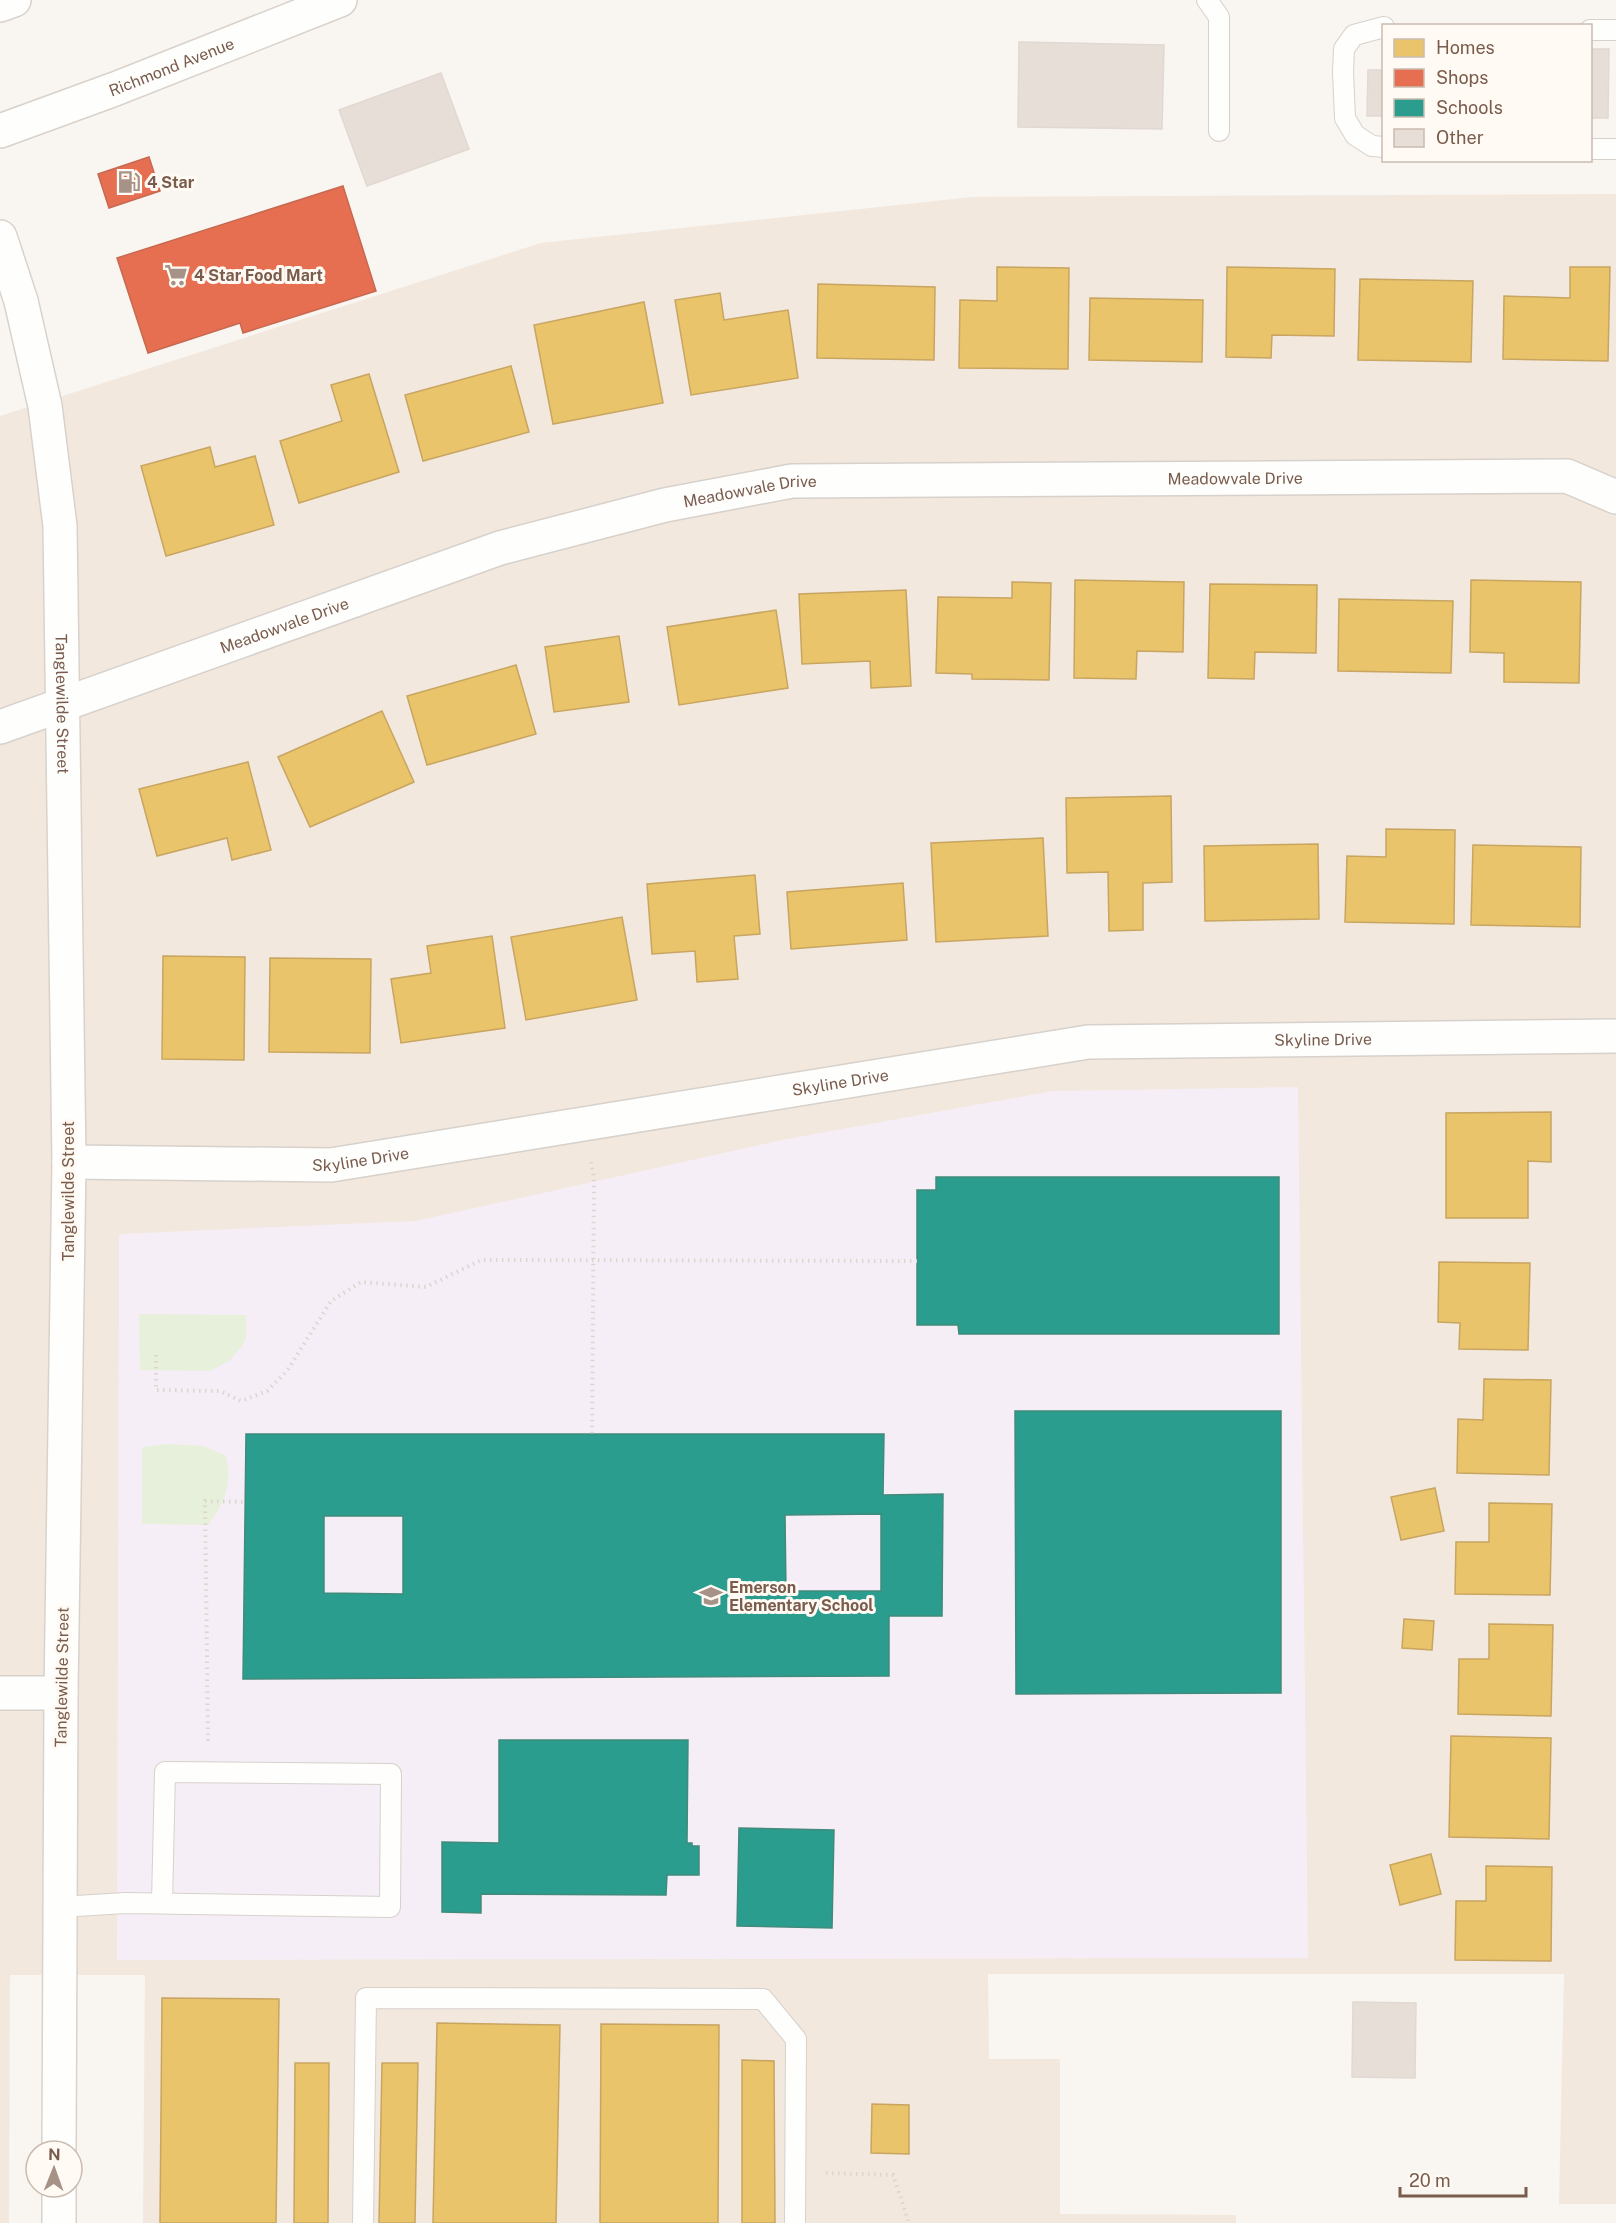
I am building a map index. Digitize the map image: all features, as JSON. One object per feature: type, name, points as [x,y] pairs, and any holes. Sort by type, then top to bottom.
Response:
[{"type":"street","points":[[0,5],[14,0]]},
{"type":"street","name":"Richmond Avenue","points":[[0,131],[115,89],[340,0]]},
{"type":"street","name":"Tanglewilde Street","points":[[0,237],[21,301],[45,406],[60,526],[69,1162],[61,1694],[59,2139]]},
{"type":"street","name":"Meadowvale Drive","points":[[0,726],[500,548],[665,505],[792,481],[1567,476],[1616,497]]},
{"type":"street","name":"Skyline Drive","points":[[69,1162],[331,1166],[1088,1042],[1616,1036]]},
{"type":"street","points":[[0,1693],[61,1694]]},
{"type":"street","points":[[59,2199],[59,2223]]},
{"type":"lane","points":[[1207,0],[1219,17],[1218,131]]},
{"type":"lane","points":[[1382,27],[1354,34],[1344,49],[1343,72],[1345,118],[1355,135],[1372,146],[1382,147]]},
{"type":"lane","points":[[1592,30],[1616,30]]},
{"type":"lane","points":[[1592,148],[1616,149]]},
{"type":"lane","points":[[61,1907],[162,1903],[390,1907],[391,1773],[165,1772],[162,1903]]},
{"type":"lane","points":[[363,2223],[366,1998],[763,1999],[796,2038],[795,2223]]},
{"type":"path","points":[[591,1161],[594,1177],[592,1434]]},
{"type":"path","points":[[156,1355],[156,1390],[220,1391],[241,1401],[267,1391],[286,1371],[331,1301],[361,1282],[426,1287],[481,1260],[917,1260]]},
{"type":"path","points":[[208,1773],[205,1501],[243,1502]]},
{"type":"path","points":[[795,2172],[893,2175],[909,2223]]},
{"type":"shaded area","points":[[1616,194],[1616,2204],[1559,2204],[1564,1974],[988,1974],[989,2059],[1060,2059],[1060,2214],[1236,2215],[1236,2223],[143,2223],[145,1975],[10,1975],[9,2223],[0,2223],[0,416],[541,243],[973,197]]},
{"type":"shaded area","name":"Emerson Elementary School","points":[[1298,1087],[1308,1958],[117,1960],[119,1234],[416,1221],[787,1139],[1053,1091]]},
{"type":"green space","points":[[139,1314],[246,1315],[246,1337],[243,1345],[229,1361],[210,1371],[140,1370]]},
{"type":"green space","points":[[168,1444],[203,1446],[225,1455],[228,1465],[226,1492],[219,1509],[208,1525],[142,1524],[142,1447]]},
{"type":"building: Homes","points":[[997,267],[1069,268],[1068,369],[959,368],[960,300],[997,301]]},
{"type":"building: Homes","points":[[1227,267],[1335,269],[1334,336],[1272,335],[1271,358],[1226,357]]},
{"type":"building: Homes","points":[[1570,267],[1610,267],[1608,361],[1503,359],[1504,296],[1570,298]]},
{"type":"building: Homes","points":[[1360,279],[1473,281],[1471,362],[1358,360]]},
{"type":"building: Homes","points":[[818,284],[935,287],[934,360],[817,358]]},
{"type":"building: Homes","points":[[720,293],[724,320],[788,310],[798,378],[691,395],[675,300]]},
{"type":"building: Homes","points":[[1090,298],[1203,300],[1202,362],[1089,360]]},
{"type":"building: Homes","points":[[644,302],[663,403],[553,424],[534,325]]},
{"type":"building: Homes","points":[[511,366],[529,432],[423,461],[405,395]]},
{"type":"building: Homes","points":[[369,374],[399,472],[299,503],[280,441],[342,421],[331,385]]},
{"type":"building: Homes","points":[[210,447],[215,467],[255,456],[274,525],[166,556],[141,466]]},
{"type":"building: Homes","points":[[1075,580],[1184,582],[1183,652],[1137,651],[1136,679],[1074,678]]},
{"type":"building: Homes","points":[[1471,580],[1581,582],[1579,683],[1504,682],[1504,653],[1470,652]]},
{"type":"building: Homes","points":[[1012,582],[1051,583],[1049,680],[972,679],[972,674],[936,673],[938,597],[1012,598]]},
{"type":"building: Homes","points":[[1210,584],[1317,585],[1316,653],[1255,652],[1254,679],[1208,678]]},
{"type":"building: Homes","points":[[906,590],[911,686],[871,688],[870,661],[802,664],[799,594]]},
{"type":"building: Homes","points":[[1339,599],[1453,601],[1451,673],[1338,671]]},
{"type":"building: Homes","points":[[776,610],[788,688],[679,705],[667,627]]},
{"type":"building: Homes","points":[[619,636],[629,702],[554,712],[545,647]]},
{"type":"building: Homes","points":[[516,665],[536,734],[427,765],[407,696]]},
{"type":"building: Homes","points":[[382,711],[414,782],[310,827],[278,757]]},
{"type":"building: Homes","points":[[248,762],[271,850],[232,860],[227,838],[157,856],[139,789]]},
{"type":"building: Homes","points":[[1171,796],[1172,882],[1143,883],[1143,930],[1109,931],[1108,872],[1067,873],[1066,798]]},
{"type":"building: Homes","points":[[1386,829],[1455,830],[1454,924],[1345,922],[1347,856],[1386,857]]},
{"type":"building: Homes","points":[[1043,838],[1048,936],[936,942],[931,843]]},
{"type":"building: Homes","points":[[1318,844],[1319,919],[1205,921],[1204,846]]},
{"type":"building: Homes","points":[[1473,845],[1581,847],[1580,927],[1471,925]]},
{"type":"building: Homes","points":[[755,875],[760,934],[734,936],[738,979],[697,982],[695,951],[652,954],[647,884]]},
{"type":"building: Homes","points":[[903,883],[907,940],[791,949],[787,892]]},
{"type":"building: Homes","points":[[622,917],[637,1000],[526,1020],[511,937]]},
{"type":"building: Homes","points":[[492,936],[505,1028],[401,1043],[391,979],[431,973],[427,946]]},
{"type":"building: Homes","points":[[163,956],[245,957],[244,1060],[162,1059]]},
{"type":"building: Homes","points":[[270,958],[371,959],[370,1053],[269,1052]]},
{"type":"building: Homes","points":[[1551,1112],[1551,1162],[1528,1161],[1528,1218],[1446,1218],[1446,1113]]},
{"type":"building: Homes","points":[[1439,1262],[1530,1263],[1528,1350],[1459,1349],[1460,1323],[1438,1322]]},
{"type":"building: Homes","points":[[1484,1379],[1551,1380],[1549,1475],[1457,1473],[1458,1419],[1483,1420]]},
{"type":"building: Homes","points":[[1435,1488],[1444,1531],[1401,1540],[1391,1497]]},
{"type":"building: Homes","points":[[1489,1503],[1552,1504],[1550,1595],[1455,1594],[1456,1542],[1489,1542]]},
{"type":"building: Homes","points":[[1404,1619],[1434,1621],[1432,1650],[1402,1648]]},
{"type":"building: Homes","points":[[1489,1624],[1553,1625],[1551,1716],[1458,1714],[1459,1659],[1489,1659]]},
{"type":"building: Homes","points":[[1451,1736],[1551,1738],[1549,1839],[1449,1837]]},
{"type":"building: Homes","points":[[1431,1854],[1441,1894],[1400,1905],[1390,1865]]},
{"type":"building: Homes","points":[[1486,1866],[1552,1867],[1551,1961],[1455,1960],[1456,1901],[1486,1901]]},
{"type":"building: Homes","points":[[162,1998],[279,1999],[276,2223],[160,2223]]},
{"type":"building: Homes","points":[[437,2023],[560,2025],[556,2223],[433,2223]]},
{"type":"building: Homes","points":[[601,2024],[719,2025],[718,2223],[600,2223]]},
{"type":"building: Homes","points":[[742,2060],[774,2061],[775,2223],[742,2223]]},
{"type":"building: Homes","points":[[295,2063],[329,2063],[328,2223],[294,2223]]},
{"type":"building: Homes","points":[[382,2063],[418,2063],[415,2223],[379,2223]]},
{"type":"building: Homes","points":[[872,2104],[909,2105],[909,2154],[871,2153]]},
{"type":"building: Shops","name":"4 Star","points":[[149,157],[160,191],[109,208],[98,174]]},
{"type":"building: Shops","points":[[343,186],[376,291],[243,333],[240,323],[148,353],[117,258]]},
{"type":"building: Schools","points":[[936,1177],[1279,1177],[1279,1334],[959,1334],[958,1325],[917,1325],[917,1190],[936,1190]]},
{"type":"building: Schools","points":[[1015,1411],[1281,1411],[1281,1693],[1016,1694]]},
{"type":"building: Schools","points":[[246,1434],[884,1434],[883,1495],[943,1494],[942,1616],[889,1616],[889,1676],[243,1679]],"holes":[[[881,1514],[881,1591],[786,1591],[785,1515]],[[324,1516],[403,1516],[403,1594],[324,1593]]]},
{"type":"building: Schools","points":[[499,1740],[688,1740],[687,1843],[699,1846],[699,1875],[667,1875],[666,1895],[481,1894],[481,1913],[442,1912],[442,1842],[499,1843]]},
{"type":"building: Schools","points":[[739,1828],[834,1830],[832,1928],[737,1926]]},
{"type":"building: Other","points":[[1019,42],[1164,45],[1162,129],[1018,127]]},
{"type":"building: Other","points":[[1592,49],[1609,49],[1608,118],[1592,118]]},
{"type":"building: Other","points":[[1368,70],[1382,70],[1382,116],[1367,116]]},
{"type":"building: Other","points":[[441,73],[469,149],[367,186],[339,110]]},
{"type":"building: Other","points":[[1353,2002],[1416,2003],[1415,2078],[1352,2077]]},
{"type":"place","name":"4 Star","points":[[129,182]]},
{"type":"place","name":"4 Star Food Mart","points":[[176,275]]},
{"type":"place","name":"Emerson Elementary School","points":[[711,1596]]}]
